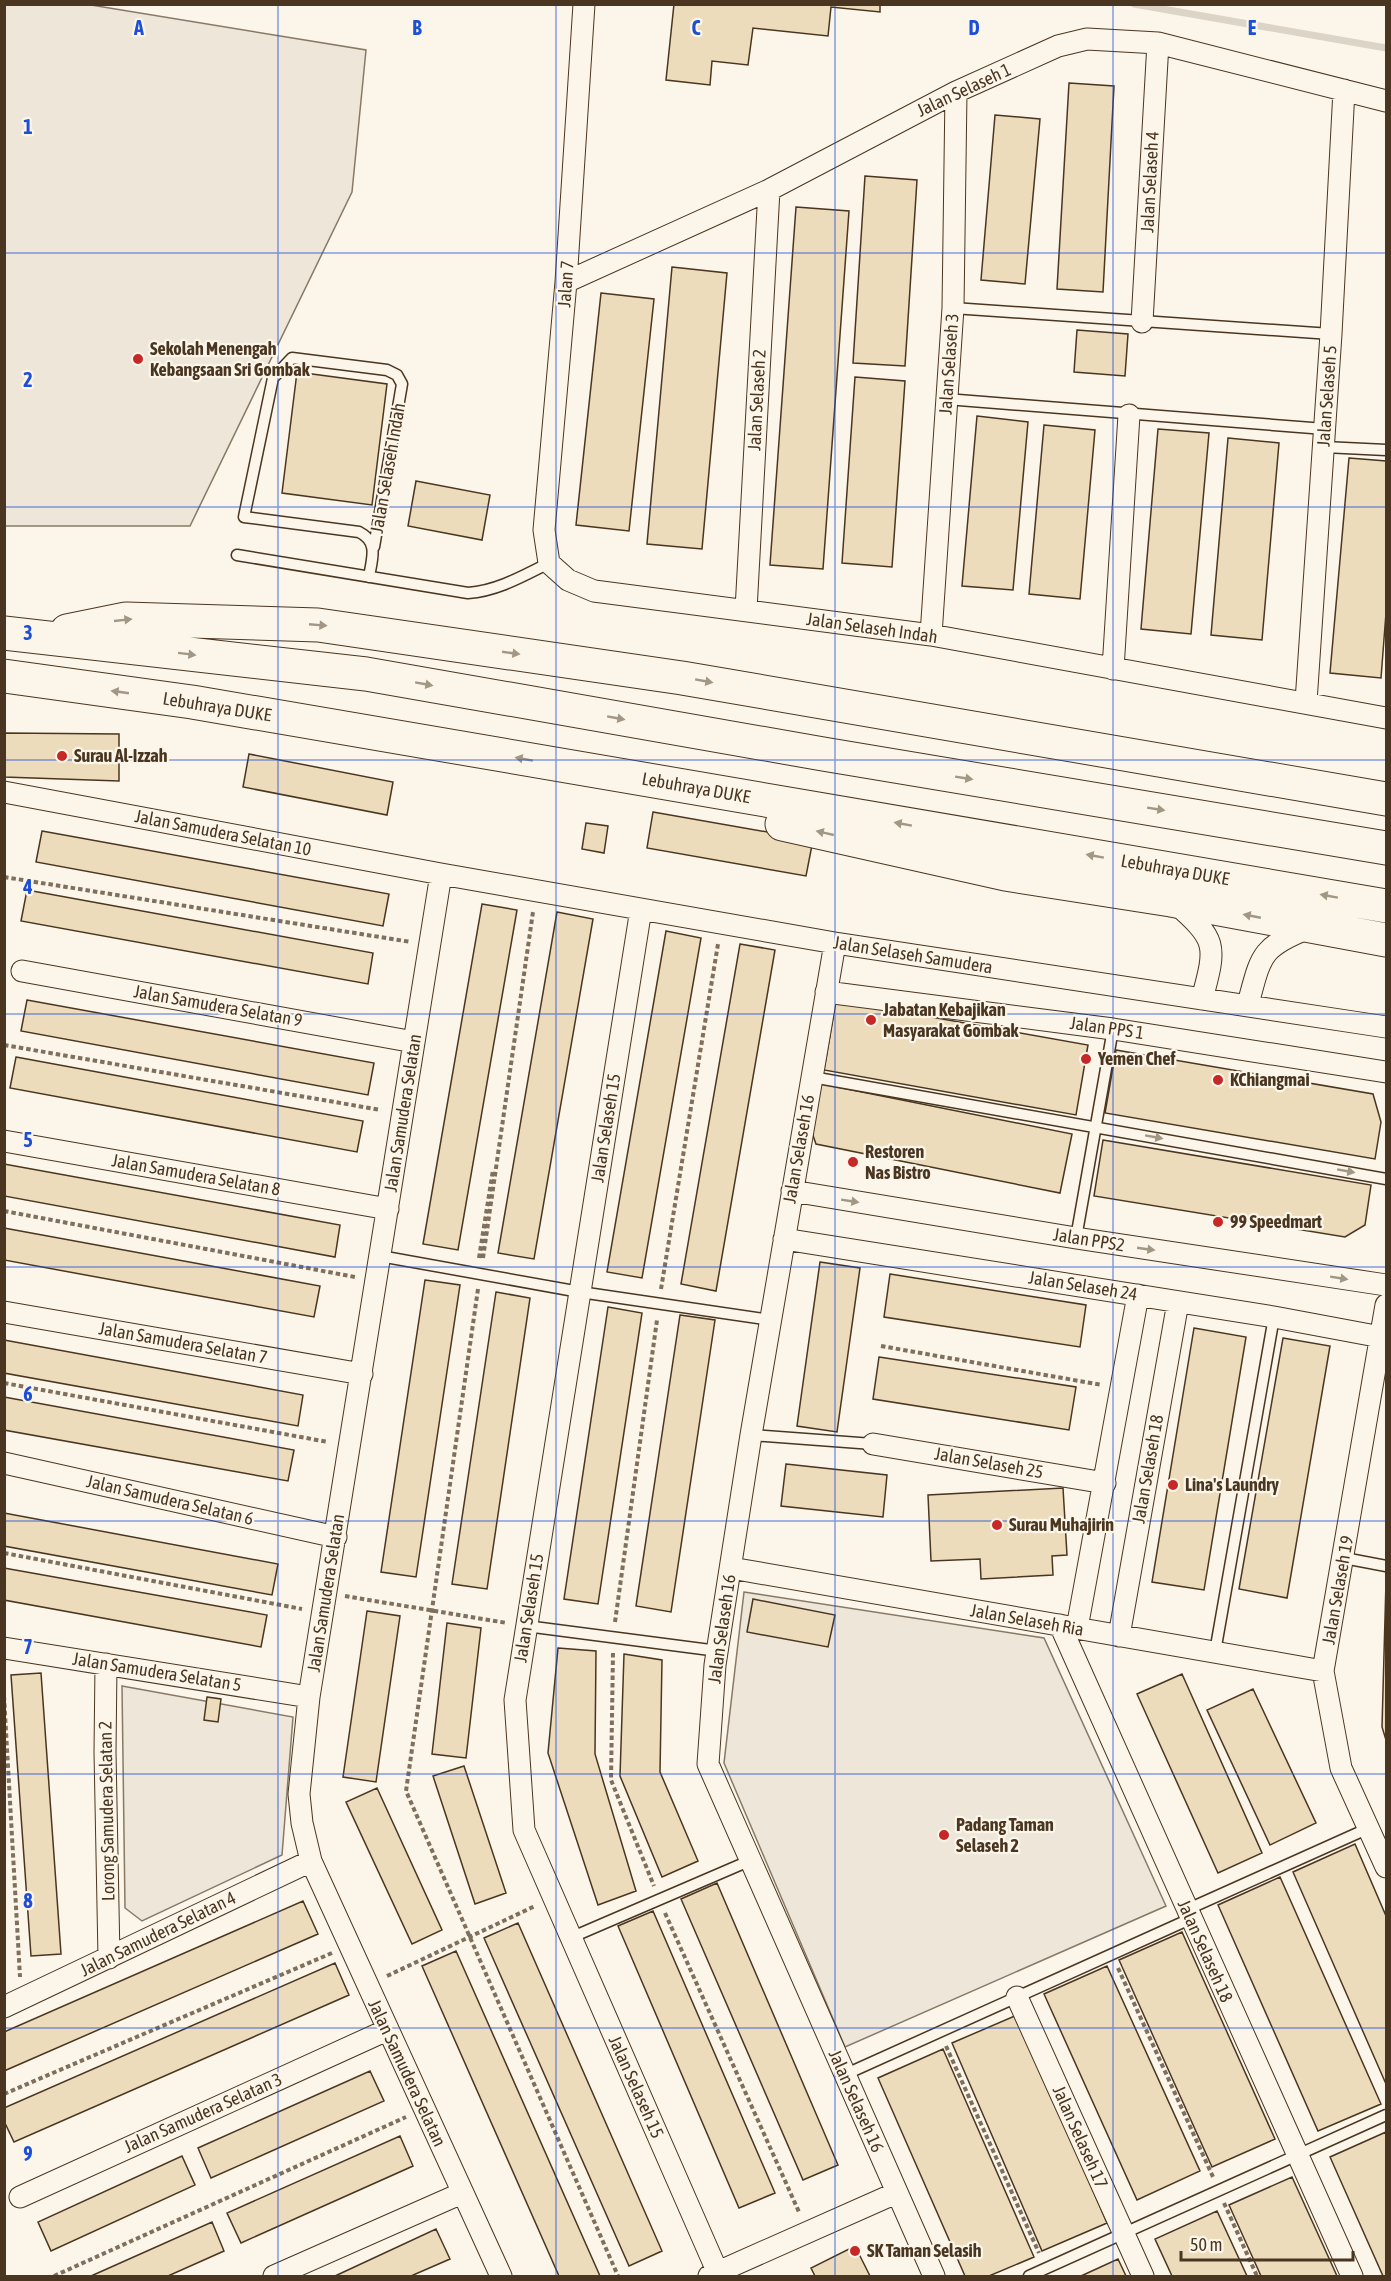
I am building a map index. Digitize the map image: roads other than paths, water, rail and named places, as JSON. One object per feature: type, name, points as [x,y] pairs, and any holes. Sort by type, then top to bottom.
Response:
[{"type":"highway","points":[[46,638],[87,626],[126,619],[318,624],[682,678],[1386,799]]},
{"type":"highway","points":[[4,633],[366,674],[823,754],[1386,848]]},
{"type":"highway","name":"Lebuhraya DUKE","points":[[4,676],[192,702],[1386,906]]},
{"type":"highway","points":[[556,765],[789,825],[1005,874],[1172,900],[1310,928],[1386,940]]},
{"type":"street","name":"Jalan 7","points":[[549,563],[544,530],[567,282],[584,4]]},
{"type":"street","name":"Jalan Selaseh 1","points":[[567,282],[769,190],[956,92],[1058,46],[1087,39],[1158,43],[1386,101]]},
{"type":"street","name":"Jalan Selaseh 4","points":[[1142,322],[1158,43]]},
{"type":"street","name":"Jalan Selaseh 5","points":[[1306,702],[1325,438],[1344,90]]},
{"type":"street","name":"Jalan Selaseh 3","points":[[931,635],[953,308],[956,92]]},
{"type":"street","name":"Jalan Selaseh 2","points":[[746,610],[769,190]]},
{"type":"street","points":[[1113,669],[1129,415]]},
{"type":"street","name":"Jalan Selaseh Indah","points":[[549,563],[568,580],[594,591],[931,635],[1386,718]]},
{"type":"street","name":"Jalan Samudera Selatan 10","points":[[4,792],[441,874]]},
{"type":"street","name":"Jalan Selaseh Samudera","points":[[441,874],[835,943],[1248,1004],[1386,1027]]},
{"type":"street","name":"Jalan Samudera Selatan","points":[[441,874],[309,1697],[299,1794],[302,1823],[311,1861],[501,2277]]},
{"type":"street","points":[[1172,900],[1197,923],[1210,940],[1213,959],[1202,999]]},
{"type":"street","name":"Jalan Selaseh 15","points":[[640,909],[514,1700],[524,1830],[714,2275]]},
{"type":"street","points":[[1248,1004],[1265,952],[1280,939],[1310,928]]},
{"type":"street","name":"Jalan Selaseh 16","points":[[835,943],[751,1435],[718,1651],[708,1764],[934,2277]]},
{"type":"street","name":"Jalan Samudera Selatan 9","points":[[22,971],[414,1042]]},
{"type":"street","name":"Jalan PPS 1","points":[[826,992],[1113,1029],[1386,1072]]},
{"type":"street","name":"Jalan Samudera Selatan 8","points":[[4,1141],[388,1209]]},
{"type":"street","name":"Jalan PPS2","points":[[792,1191],[1076,1238],[1386,1285]]},
{"type":"street","name":"Jalan Selaseh 24","points":[[784,1239],[1381,1336]]},
{"type":"street","points":[[1068,1627],[1105,1483],[1138,1295]]},
{"type":"street","name":"Jalan Selaseh 18","points":[[1119,1636],[1178,1302]]},
{"type":"street","name":"Jalan Selaseh 19","points":[[1386,1305],[1323,1671],[1341,1768],[1386,1867]]},
{"type":"street","name":"Jalan Samudera Selatan 7","points":[[4,1312],[362,1374]]},
{"type":"street","name":"Jalan Selaseh 25","points":[[873,1444],[1105,1483]]},
{"type":"street","name":"Jalan Samudera Selatan 6","points":[[4,1463],[336,1537]]},
{"type":"street","name":"Jalan Selaseh Ria","points":[[731,1568],[1323,1671]]},
{"type":"street","name":"Jalan Selaseh 18","points":[[1068,1627],[1188,1915],[1352,2277]]},
{"type":"street","name":"Jalan Samudera Selatan 5","points":[[4,1647],[309,1697]]},
{"type":"street","name":"Lorong Samudera Selatan 2","points":[[106,1664],[105,1752],[109,1958]]},
{"type":"street","name":"Jalan Samudera Selatan 4","points":[[13,2003],[311,1861]]},
{"type":"street","name":"Jalan Selaseh 17","points":[[1017,1997],[1143,2277]]},
{"type":"street","name":"Jalan Samudera Selatan 3","points":[[20,2197],[387,2030]]},
{"type":"street","points":[[274,2277],[462,2193]]},
{"type":"street","points":[[714,2275],[896,2193]]},
{"type":"lane","points":[[953,308],[1331,334]]},
{"type":"lane","name":"Jalan Selaseh Indah","points":[[369,577],[402,384],[397,375],[387,370],[292,358],[273,378],[244,517],[359,532],[370,537],[374,547]]},
{"type":"lane","points":[[946,399],[1129,415],[1325,438],[1386,450]]},
{"type":"lane","points":[[237,555],[468,593],[482,592],[510,582],[549,563]]},
{"type":"lane","points":[[1076,1238],[1113,1029]]},
{"type":"lane","points":[[812,1077],[1386,1179]]},
{"type":"lane","points":[[380,1256],[580,1292],[771,1320]]},
{"type":"lane","points":[[1215,1652],[1274,1317]]},
{"type":"lane","points":[[751,1435],[873,1444]]},
{"type":"lane","points":[[1344,1558],[1386,1566]]},
{"type":"lane","points":[[526,1626],[718,1651]]},
{"type":"lane","points":[[844,2075],[1112,1954],[1369,1828]]},
{"type":"lane","points":[[570,1938],[749,1861]]},
{"type":"lane","points":[[1029,2277],[1386,2115]]},
{"type":"waterway","points":[[1134,4],[1386,48]]},
{"type":"place","name":"Sekolah Menengah Kebangsaan Sri Gombak","points":[[138,359]]},
{"type":"place","name":"Surau Al-Izzah","points":[[62,756]]},
{"type":"place","name":"Jabatan Kebajikan Masyarakat Gombak","points":[[871,1020]]},
{"type":"place","name":"Yemen Chef","points":[[1086,1059]]},
{"type":"place","name":"KChiangmai","points":[[1218,1080]]},
{"type":"place","name":"Restoren Nas Bistro","points":[[853,1162]]},
{"type":"place","name":"99 Speedmart","points":[[1218,1222]]},
{"type":"place","name":"Lina's Laundry","points":[[1173,1485]]},
{"type":"place","name":"Surau Muhajirin","points":[[997,1525]]},
{"type":"place","name":"Padang Taman Selaseh 2","points":[[944,1835]]},
{"type":"place","name":"SK Taman Selasih","points":[[855,2251]]}]
